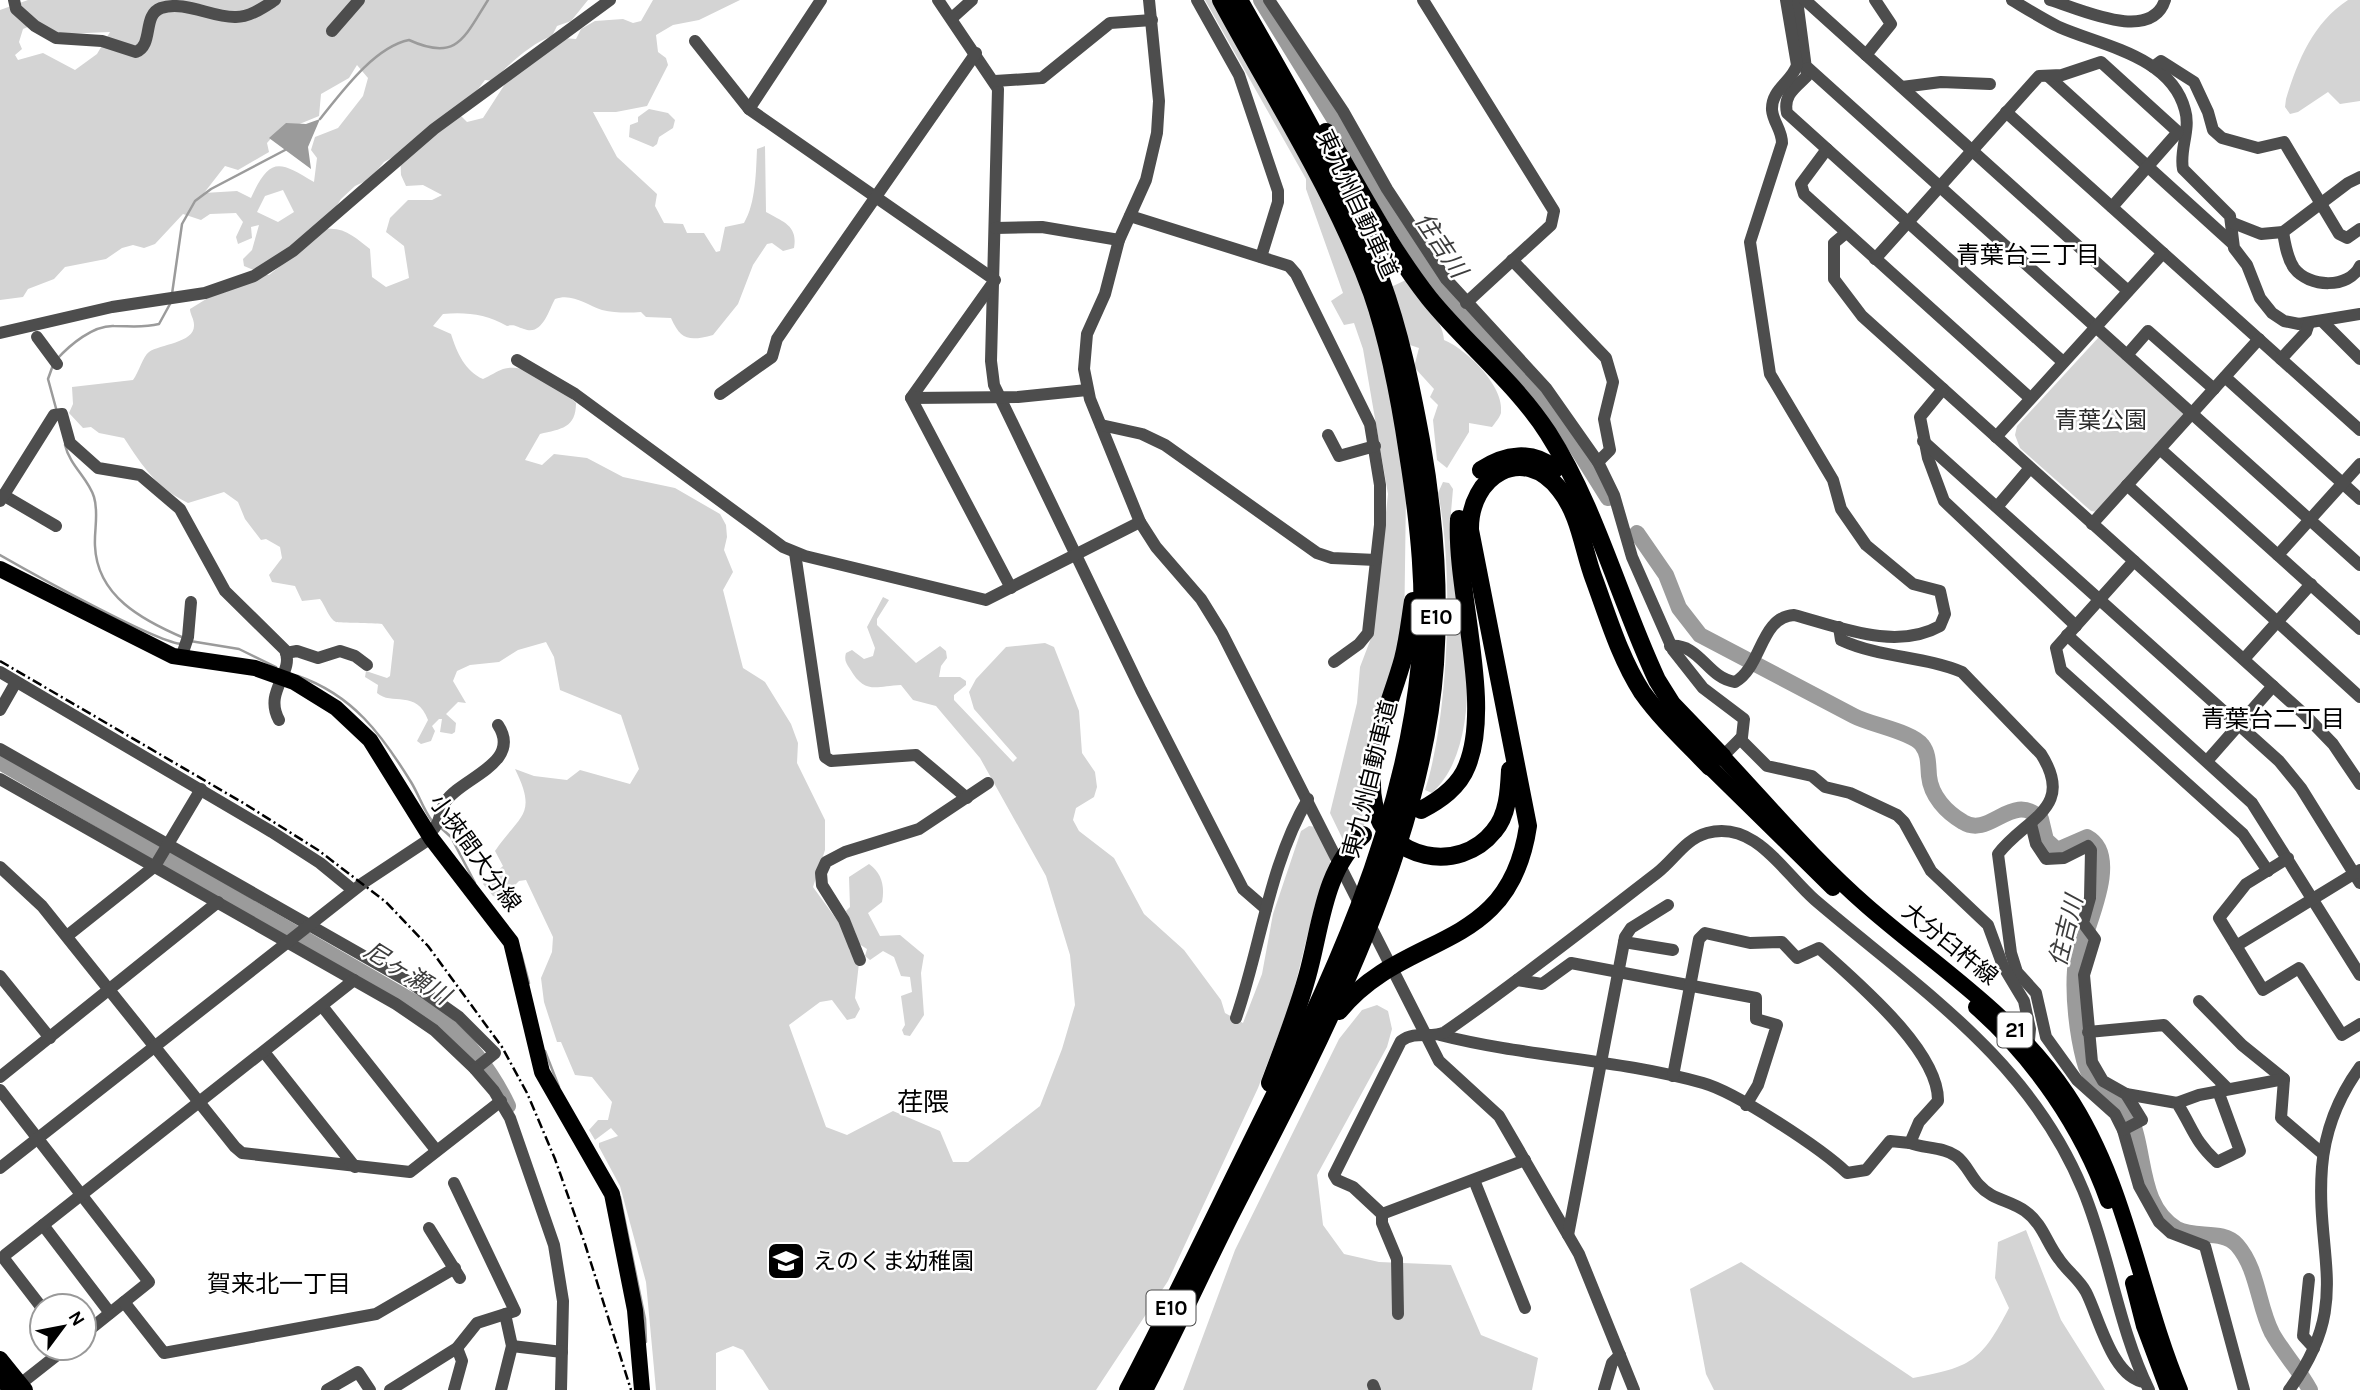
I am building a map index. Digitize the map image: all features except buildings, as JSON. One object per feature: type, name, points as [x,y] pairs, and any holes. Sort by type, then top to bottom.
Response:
[{"type":"highway","name":"東九州自動車道","points":[[1144,1390],[1182,1320],[1217,1222],[1338,961],[1367,884],[1395,796],[1411,730],[1420,660],[1420,535],[1400,405],[1372,295],[1344,224],[1306,148],[1221,0]]},
{"type":"highway","name":"東九州自動車道","points":[[1128,1390],[1323,1030],[1360,947],[1386,876],[1415,778],[1427,722],[1434,665],[1433,525],[1404,353],[1383,284],[1339,181],[1239,0]]},
{"type":"highway","points":[[1239,0],[1318,119],[1406,267],[1431,300],[1519,395],[1548,432],[1568,468],[1657,680],[1717,762]]},
{"type":"highway","points":[[1422,810],[1443,798],[1457,782],[1467,768],[1474,744],[1476,708],[1459,535],[1465,488],[1481,470],[1496,460],[1513,456],[1533,457],[1563,475],[1595,530]]},
{"type":"highway","points":[[1323,1030],[1359,987],[1378,973],[1462,931],[1487,915],[1501,897],[1524,854],[1528,827],[1512,755],[1470,521],[1475,495],[1483,483],[1500,472],[1521,468],[1546,476],[1566,498],[1626,664],[1643,693],[1717,762]]},
{"type":"highway","points":[[1420,535],[1404,655],[1375,761],[1374,804],[1382,825],[1392,838],[1411,850],[1432,856],[1463,855],[1482,844],[1496,830],[1506,803],[1512,755]]},
{"type":"highway","points":[[1217,1222],[1307,978],[1332,874],[1352,845],[1363,835]]},
{"type":"main road","name":"小挾間大分線","points":[[0,569],[184,648],[249,667],[284,667],[362,731],[385,760],[430,836],[511,942],[542,1072],[612,1194],[635,1310],[642,1390]]},
{"type":"main road","name":"大分臼杵線","points":[[1717,762],[1829,885],[1985,1015],[2027,1052],[2067,1094],[2111,1176],[2180,1390]]},
{"type":"main road","name":"大分臼杵線","points":[[2027,1052],[2065,1114],[2102,1183],[2144,1326],[2168,1390]]},
{"type":"main road","points":[[0,1359],[17,1389]]},
{"type":"main road","points":[[0,1377],[17,1389]]},
{"type":"street","points":[[14,0],[16,9],[35,26],[56,37],[102,41],[136,52],[144,46],[153,15],[163,8],[176,6],[237,17],[275,0]]},
{"type":"street","points":[[332,31],[359,0]]},
{"type":"street","points":[[0,333],[113,307],[212,292],[254,276],[293,251],[434,129],[610,0]]},
{"type":"street","points":[[749,108],[821,0]]},
{"type":"street","points":[[938,0],[998,89],[991,374],[1076,556],[1242,889],[1266,909]]},
{"type":"street","points":[[952,18],[972,0]]},
{"type":"street","points":[[1149,0],[1159,101],[1158,127],[1146,180],[1119,240],[1105,294],[1085,343],[1083,359],[1087,390],[1140,522],[1212,615],[1315,812],[1424,1033],[1445,1068],[1499,1116],[1583,1261],[1634,1390]]},
{"type":"street","points":[[1196,0],[1239,75],[1278,191],[1278,202],[1261,257]]},
{"type":"street","points":[[1269,0],[1348,119],[1420,242],[1466,303],[1541,381],[1598,462],[1614,495],[1632,557],[1670,646],[1703,688],[1742,716],[1745,729],[1740,739],[1717,762]]},
{"type":"street","points":[[1423,0],[1554,211],[1551,225],[1466,303]]},
{"type":"street","points":[[1670,646],[1689,649],[1725,681],[1735,682],[1754,663],[1773,624],[1784,615],[1794,615],[1872,635],[1909,637],[1940,625],[1945,614],[1940,591],[1913,584],[1866,545],[1848,521],[1833,480],[1770,374],[1750,242],[1782,143],[1782,133],[1772,110],[1774,100],[1797,65],[1786,0]]},
{"type":"street","points":[[1797,0],[1808,68],[1807,76],[1787,96],[1787,113],[2063,362]]},
{"type":"street","points":[[1805,0],[2128,291]]},
{"type":"street","points":[[1866,55],[1891,24],[1875,0]]},
{"type":"street","points":[[2012,0],[2060,27],[2134,56],[2153,67],[2174,87],[2185,108],[2187,131],[2183,169],[2228,213],[2233,223],[2232,243]]},
{"type":"street","points":[[2050,0],[2124,22],[2150,17],[2162,8],[2165,0]]},
{"type":"street","points":[[995,81],[1042,78],[1110,23],[1152,20]]},
{"type":"street","points":[[695,41],[749,108],[995,280]]},
{"type":"street","points":[[720,394],[772,357],[779,337],[976,53]]},
{"type":"street","points":[[2153,67],[2161,61],[2194,82],[2213,130],[2222,138],[2259,148],[2284,142],[2339,234],[2347,238],[2360,229]]},
{"type":"street","points":[[1875,259],[2039,76],[2062,75],[2101,62],[2178,132],[2112,207]]},
{"type":"street","points":[[1808,68],[2360,565]]},
{"type":"street","points":[[2048,76],[2232,243],[2247,265],[2260,298],[2272,313],[2291,323],[2315,322],[2360,314]]},
{"type":"street","points":[[1902,87],[1941,82],[1990,84]]},
{"type":"street","points":[[2006,112],[2360,430]]},
{"type":"street","points":[[1827,149],[1801,184],[1804,194],[2030,398]]},
{"type":"street","points":[[2233,223],[2261,234],[2283,232],[2360,177]]},
{"type":"street","points":[[1130,216],[1289,266],[1296,274],[1370,424],[1381,498],[1368,633],[1359,645],[1334,662]]},
{"type":"street","points":[[996,228],[1042,227],[1119,240]]},
{"type":"street","points":[[2283,232],[2291,262],[2300,275],[2310,280],[2347,280],[2360,266]]},
{"type":"street","points":[[1846,233],[1834,243],[1834,279],[1862,316],[2273,686],[2326,736],[2360,784]]},
{"type":"street","points":[[1996,436],[2163,253]]},
{"type":"street","points":[[1512,260],[1601,349],[1606,358],[1613,382],[1604,419],[1609,450],[1598,462]]},
{"type":"street","points":[[2148,268],[2166,262],[2180,268]]},
{"type":"street","points":[[911,398],[995,280]]},
{"type":"street","points":[[2281,359],[2315,322]]},
{"type":"street","points":[[2315,322],[2360,359]]},
{"type":"street","points":[[2127,355],[2148,331],[2214,389]]},
{"type":"street","points":[[37,337],[57,364]]},
{"type":"street","points":[[2092,524],[2259,339]]},
{"type":"street","points":[[517,360],[575,394],[783,547],[796,553],[982,600],[1076,556],[1140,522]]},
{"type":"street","points":[[2225,377],[2360,499]]},
{"type":"street","points":[[1943,389],[1920,417],[1923,441],[1937,489],[1944,501],[2072,631],[2252,803],[2360,975]]},
{"type":"street","points":[[911,398],[1026,397],[1087,390]]},
{"type":"street","points":[[911,398],[1011,588]]},
{"type":"street","points":[[56,526],[2,498],[58,414],[70,443],[98,468],[140,475],[180,509],[225,591],[284,667]]},
{"type":"street","points":[[2013,417],[2006,438],[2015,454]]},
{"type":"street","points":[[1101,425],[1142,434],[1165,445],[1317,553],[1332,558],[1376,560]]},
{"type":"street","points":[[1328,435],[1339,456],[1375,446]]},
{"type":"street","points":[[1923,441],[2238,725],[2296,781],[2358,876],[2313,899],[2236,946]]},
{"type":"street","points":[[2160,449],[2360,629]]},
{"type":"street","points":[[2278,555],[2360,464]]},
{"type":"street","points":[[1997,507],[2031,468]]},
{"type":"street","points":[[2127,485],[2360,697]]},
{"type":"street","points":[[796,553],[825,757],[831,761],[916,755],[967,798]]},
{"type":"street","points":[[2134,561],[2056,648],[2062,670],[2244,834],[2268,871]]},
{"type":"street","points":[[2244,659],[2311,584]]},
{"type":"street","points":[[184,648],[191,602]]},
{"type":"street","points":[[1839,627],[1841,640],[1860,648],[1947,665],[1962,672],[2041,754],[2049,767],[2054,792],[2036,819],[2009,839],[1998,853],[2011,953],[2017,972],[2036,993],[2046,1037],[2077,1080],[2130,1127],[2139,1186],[2159,1222],[2171,1233],[2205,1246],[2244,1390]]},
{"type":"street","points":[[279,720],[273,698],[284,667],[297,651],[318,658],[340,651],[355,656],[367,665]]},
{"type":"street","points":[[0,672],[296,847],[353,890]]},
{"type":"street","points":[[0,710],[16,682]]},
{"type":"street","points":[[2207,761],[2273,686]]},
{"type":"street","points":[[0,1168],[288,940],[430,836],[437,827],[448,799],[499,758],[504,739],[498,724]]},
{"type":"street","points":[[1740,739],[1767,766],[1812,776],[1825,787],[1850,793],[1896,815],[1904,822],[1931,871],[1988,925],[2003,966],[2024,1001],[2027,1052]]},
{"type":"street","points":[[0,749],[306,928],[438,1000],[475,1030],[495,1053],[477,1067]]},
{"type":"street","points":[[0,779],[288,940],[434,1030],[477,1067],[501,1101],[515,1129],[554,1245],[563,1301],[561,1390]]},
{"type":"street","points":[[860,960],[844,920],[822,885],[821,873],[826,862],[845,852],[919,829],[988,783]]},
{"type":"street","points":[[67,936],[155,866],[201,789]]},
{"type":"street","points":[[1236,1018],[1252,974],[1266,909],[1308,799]]},
{"type":"street","points":[[2036,819],[2036,844],[2046,859],[2064,858],[2088,846],[2091,850],[2092,886],[2083,917],[2095,939],[2084,975],[2092,1062],[2103,1081],[2126,1094],[2177,1103],[2223,1090],[2284,1079]]},
{"type":"street","points":[[1440,1035],[1517,981],[1660,871],[1693,839],[1710,832],[1728,830],[1750,837],[1804,891],[1968,1027],[2036,1106],[2053,1131],[2082,1188],[2147,1386]]},
{"type":"street","points":[[2288,858],[2246,884],[2219,918],[2263,990],[2299,968],[2342,1035],[2360,1024]]},
{"type":"street","points":[[0,867],[27,890],[67,936],[199,1103],[235,1147],[244,1154],[410,1172],[501,1101]]},
{"type":"street","points":[[0,1077],[218,902]]},
{"type":"street","points":[[1568,1235],[1616,972],[1624,942],[1631,928],[1668,905]]},
{"type":"street","points":[[1673,1076],[1699,939],[1705,933],[1750,943],[1782,942],[1797,958],[1819,948],[1903,1029],[1935,1079],[1938,1101],[1919,1122],[1910,1143]]},
{"type":"street","points":[[1624,942],[1673,950]]},
{"type":"street","points":[[1517,981],[1542,984],[1571,963],[1756,998],[1756,1019],[1777,1025],[1758,1085],[1746,1105]]},
{"type":"street","points":[[0,976],[50,1038]]},
{"type":"street","points":[[30,1292],[5,1260],[5,1255],[354,980]]},
{"type":"street","points":[[2199,1001],[2242,1045],[2284,1079]]},
{"type":"street","points":[[322,1006],[436,1150]]},
{"type":"street","points":[[2088,1032],[2164,1025],[2223,1090],[2240,1151],[2217,1162],[2197,1143],[2191,1125],[2177,1103]]},
{"type":"street","points":[[1398,1314],[1397,1259],[1382,1223],[1382,1213],[1353,1186],[1337,1180],[1334,1175],[1396,1048],[1405,1037],[1424,1033],[1673,1076],[1714,1087],[1834,1161],[1847,1173],[1866,1170],[1890,1141],[1910,1143],[1956,1156],[1993,1198],[2023,1210],[2043,1229],[2057,1258],[2086,1292],[2099,1330],[2122,1366],[2132,1378],[2147,1386]]},
{"type":"street","points":[[264,1052],[355,1167]]},
{"type":"street","points":[[2289,1390],[2314,1348],[2326,1309],[2328,1283],[2322,1200],[2323,1154],[2334,1115],[2360,1067]]},
{"type":"street","points":[[2284,1079],[2281,1118],[2323,1154]]},
{"type":"street","points":[[0,1090],[149,1282],[98,1323]]},
{"type":"street","points":[[2126,1094],[2142,1120],[2130,1127]]},
{"type":"street","points":[[1382,1213],[1525,1160]]},
{"type":"street","points":[[1474,1180],[1525,1308]]},
{"type":"street","points":[[390,1390],[457,1348],[477,1323],[515,1311],[454,1183]]},
{"type":"street","points":[[43,1225],[110,1313]]},
{"type":"street","points":[[124,1302],[164,1353],[376,1314],[457,1273],[429,1228]]},
{"type":"street","points":[[2309,1279],[2303,1336],[2314,1348]]},
{"type":"street","points":[[501,1390],[512,1346],[505,1314]]},
{"type":"street","points":[[512,1346],[562,1352]]},
{"type":"street","points":[[454,1390],[462,1361],[457,1348]]},
{"type":"street","points":[[1604,1390],[1612,1363],[1620,1354]]},
{"type":"street","points":[[17,1389],[49,1362]]},
{"type":"street","points":[[327,1390],[358,1372],[370,1390]]},
{"type":"green space","points":[[28,0],[588,0],[571,21],[557,26],[552,36],[520,55],[494,81],[485,80],[459,114],[467,122],[483,118],[505,84],[563,38],[576,39],[581,29],[595,21],[641,21],[653,0],[740,0],[699,20],[673,25],[656,35],[658,52],[666,58],[668,65],[647,106],[616,112],[593,112],[617,157],[657,194],[655,206],[664,223],[683,224],[687,233],[704,233],[716,252],[720,251],[725,227],[744,223],[748,215],[755,187],[757,149],[765,146],[766,212],[788,225],[794,234],[794,248],[783,251],[772,243],[767,244],[753,265],[738,304],[713,335],[687,337],[679,331],[671,318],[646,317],[641,312],[607,311],[568,297],[555,299],[544,322],[535,329],[507,326],[484,316],[460,313],[443,314],[433,326],[451,334],[463,361],[477,376],[483,379],[503,369],[523,369],[552,383],[576,403],[570,422],[561,429],[540,434],[525,460],[542,465],[554,454],[587,458],[623,477],[675,488],[720,514],[726,525],[724,550],[733,572],[723,590],[743,668],[765,682],[791,724],[798,743],[797,763],[825,820],[825,850],[813,887],[850,938],[849,950],[859,963],[855,998],[860,1009],[855,1018],[847,1020],[832,1000],[820,1002],[789,1025],[826,1127],[847,1135],[893,1111],[940,1131],[953,1162],[968,1162],[1040,1106],[1062,1049],[1075,1005],[1070,955],[1046,876],[980,758],[936,706],[913,700],[901,685],[866,686],[855,677],[846,663],[846,653],[852,650],[864,659],[873,656],[875,648],[867,627],[883,597],[889,600],[877,619],[877,625],[916,663],[940,646],[946,651],[947,658],[941,666],[939,677],[960,677],[966,681],[966,685],[954,695],[954,700],[1013,762],[1017,758],[974,709],[969,692],[976,679],[1006,647],[1045,643],[1054,647],[1079,711],[1082,753],[1095,772],[1097,787],[1094,797],[1076,808],[1073,820],[1079,831],[1114,858],[1144,914],[1184,950],[1221,1000],[1225,1013],[1243,1023],[1262,974],[1273,914],[1301,831],[1309,826],[1316,827],[1330,859],[1330,867],[1315,905],[1291,1002],[1258,1088],[1168,1281],[1096,1390],[769,1390],[743,1350],[733,1346],[716,1353],[716,1390],[656,1390],[646,1282],[620,1186],[599,1147],[599,1143],[618,1136],[611,1128],[595,1140],[589,1130],[598,1120],[608,1120],[612,1102],[592,1077],[575,1075],[561,1042],[557,1042],[544,1002],[541,978],[552,952],[553,937],[526,880],[519,881],[502,898],[493,896],[483,884],[503,866],[495,851],[523,814],[525,796],[515,769],[534,776],[567,780],[580,770],[630,784],[639,769],[621,715],[560,690],[554,657],[546,642],[518,650],[499,662],[470,665],[457,671],[453,681],[466,703],[458,702],[446,714],[456,723],[455,732],[440,732],[442,719],[439,719],[432,726],[435,731],[431,741],[421,744],[417,741],[428,720],[423,710],[411,701],[383,697],[377,693],[378,685],[365,677],[366,671],[387,678],[390,676],[394,641],[382,624],[336,622],[320,599],[302,601],[295,586],[272,582],[269,575],[282,558],[280,547],[266,539],[261,540],[245,519],[238,502],[224,492],[188,503],[168,491],[152,476],[124,438],[99,433],[91,427],[83,428],[69,413],[73,404],[72,387],[133,380],[149,352],[189,336],[194,323],[190,309],[216,293],[264,274],[269,275],[327,229],[345,232],[370,249],[372,277],[386,287],[409,278],[404,246],[386,232],[390,218],[408,200],[432,200],[442,195],[423,185],[406,186],[401,175],[400,153],[384,162],[370,179],[355,186],[341,199],[327,221],[256,271],[244,266],[243,259],[252,250],[259,225],[251,227],[252,238],[238,244],[236,237],[243,222],[236,213],[210,214],[201,220],[183,214],[155,244],[144,248],[133,245],[122,248],[106,259],[65,267],[54,279],[28,289],[23,297],[0,300],[0,10]],"holes":[[[35,24],[63,34],[110,32],[97,54],[75,70],[43,53],[18,60],[15,55],[22,49],[19,42],[23,29]],[[357,65],[368,78],[363,96],[338,128],[315,137],[311,150],[317,158],[314,182],[292,170],[276,166],[264,175],[251,198],[237,191],[204,193],[225,166],[238,170],[269,152],[267,143],[275,134],[319,116],[321,94],[349,78]],[[283,190],[294,212],[278,222],[257,212],[265,196]]]},
{"type":"green space","points":[[1205,0],[1213,0],[1293,139],[1367,292],[1384,358],[1406,492],[1404,641],[1370,755],[1363,788],[1367,815],[1363,828],[1344,842],[1330,813],[1357,703],[1360,667],[1373,633],[1388,494],[1363,349],[1354,323],[1344,325],[1331,301],[1343,293],[1306,189],[1306,179]]},
{"type":"green space","points":[[2348,0],[2360,0],[2360,101],[2340,104],[2328,92],[2298,112],[2290,114],[2285,107],[2286,99],[2308,44],[2325,20]]},
{"type":"green space","points":[[649,109],[668,113],[675,120],[673,128],[659,137],[653,147],[629,137],[630,125],[638,122],[638,117]]},
{"type":"green space","points":[[1408,279],[1435,316],[1444,340],[1473,360],[1491,380],[1501,402],[1501,413],[1492,427],[1469,423],[1469,432],[1447,468],[1437,460],[1433,420],[1438,405],[1430,397],[1434,389],[1414,367],[1419,348],[1410,345],[1391,287]]},
{"type":"green space","name":"青葉公園","points":[[2098,338],[2103,338],[2183,411],[2183,417],[2097,512],[2091,511],[2020,448],[2015,435],[2017,426]]},
{"type":"green space","points":[[1443,482],[1449,483],[1453,489],[1451,512],[1465,620],[1467,700],[1462,736],[1451,768],[1432,793],[1425,790],[1439,723],[1446,642],[1446,561],[1438,493]]},
{"type":"green space","points":[[869,864],[880,876],[883,886],[882,902],[868,913],[880,936],[900,935],[924,955],[921,973],[924,1015],[910,1036],[904,1035],[902,1030],[905,1025],[901,996],[912,992],[910,977],[901,976],[894,957],[883,951],[870,960],[865,956],[867,949],[856,942],[856,934],[846,911],[850,907],[849,877]]},
{"type":"green space","points":[[1377,1005],[1388,1011],[1392,1029],[1387,1047],[1317,1175],[1323,1225],[1344,1254],[1379,1262],[1451,1265],[1481,1335],[1538,1358],[1532,1390],[1183,1390],[1235,1250],[1339,1039],[1362,1010]]},
{"type":"green space","points":[[2026,1230],[2061,1320],[2105,1390],[1714,1390],[1706,1374],[1690,1289],[1741,1262],[1913,1378],[1961,1365],[1982,1351],[2009,1308],[1995,1278],[1998,1242]]},
{"type":"shaded area","points":[[320,119],[308,147],[311,169],[269,138],[286,123],[306,124]]},
{"type":"waterway","points":[[320,119],[359,72],[383,52],[409,40],[425,46],[449,47],[465,35],[488,0]]},
{"type":"waterway","name":"住吉川","points":[[1261,0],[1434,281],[1538,395],[1568,434],[1608,498]]},
{"type":"waterway","points":[[172,294],[182,224],[195,201],[211,189],[287,149]]},
{"type":"waterway","points":[[57,359],[75,342],[98,329],[159,324],[170,304]]},
{"type":"waterway","points":[[53,365],[48,379],[57,412]]},
{"type":"waterway","points":[[65,445],[94,497],[95,546],[104,579],[124,604],[153,623],[184,638]]},
{"type":"waterway","name":"住吉川","points":[[1637,533],[1666,575],[1679,608],[1700,635],[1854,716],[1917,740],[1926,752],[1933,790],[1940,803],[1957,818],[1973,826],[1982,825],[2011,812],[2030,812],[2041,819],[2046,840],[2057,850],[2087,837],[2098,848],[2102,863],[2101,881],[2075,970],[2078,1027],[2088,1071],[2099,1086],[2118,1101],[2129,1115],[2135,1129],[2149,1192],[2164,1219],[2184,1232],[2231,1240],[2244,1255],[2254,1276],[2272,1333],[2310,1390]]},
{"type":"waterway","points":[[0,555],[122,620],[149,633],[183,644]]},
{"type":"waterway","points":[[190,641],[239,649],[276,667]]},
{"type":"waterway","points":[[298,676],[335,694],[364,718],[389,748],[432,821]]},
{"type":"waterway","name":"尼ヶ瀬川","points":[[0,762],[429,1011],[475,1053],[508,1106]]},
{"type":"waterway","points":[[440,827],[451,837],[475,883]]},
{"type":"waterway","points":[[521,953],[529,983]]},
{"type":"waterway","points":[[545,1051],[559,1087]]},
{"type":"waterway","points":[[620,1197],[645,1319],[646,1342]]},
{"type":"railway","points":[[0,661],[245,804],[318,850],[386,902],[428,946],[502,1047],[527,1093],[555,1159],[585,1244],[631,1390]]},
{"type":"place","name":"えのくま幼稚園","points":[[786,1261]]},
{"type":"district","name":"青葉台三丁目","points":[[2028,255]]},
{"type":"district","name":"青葉台二丁目","points":[[2273,719]]},
{"type":"district","name":"荏隈","points":[[923,1102]]},
{"type":"district","name":"賀来北一丁目","points":[[279,1284]]}]
